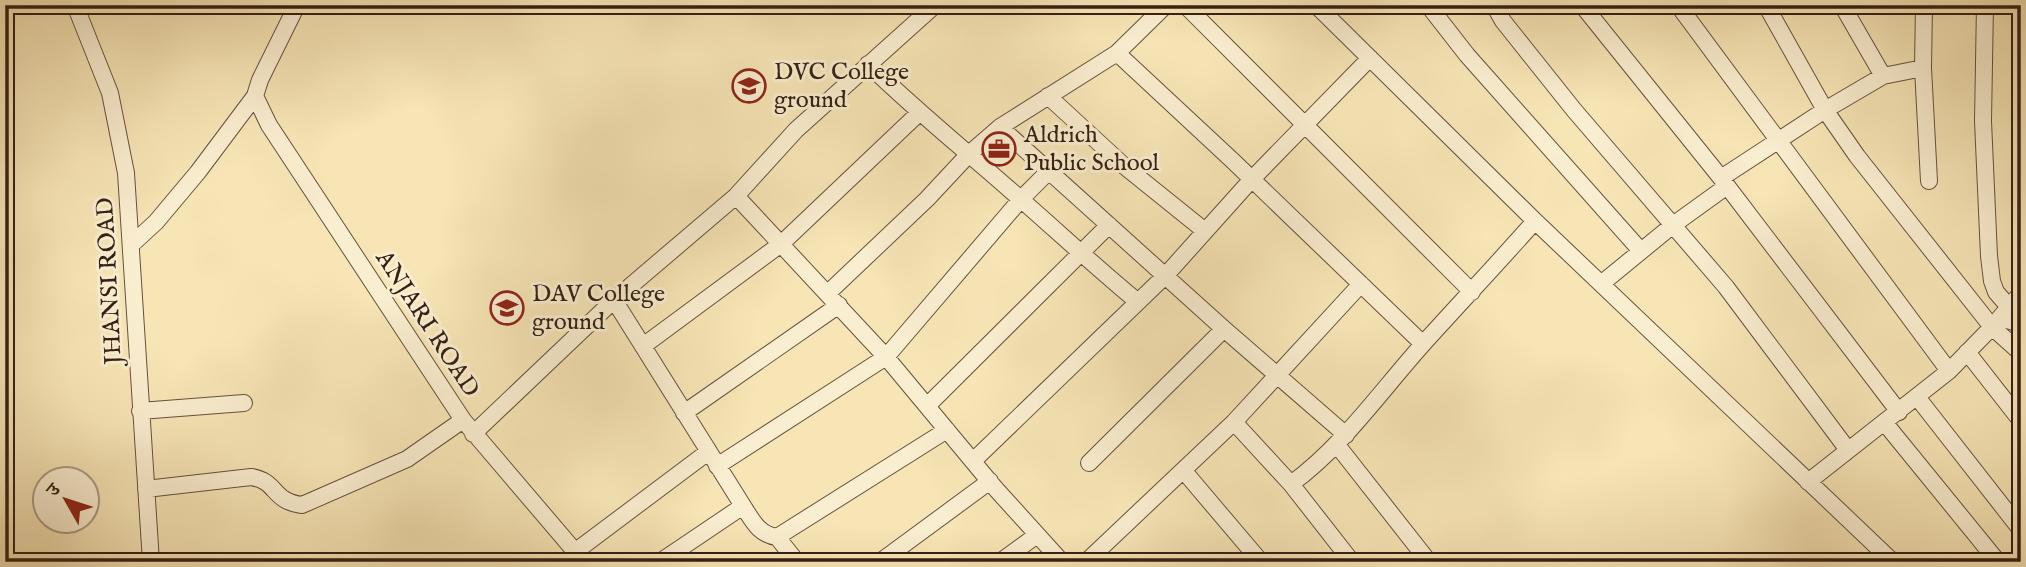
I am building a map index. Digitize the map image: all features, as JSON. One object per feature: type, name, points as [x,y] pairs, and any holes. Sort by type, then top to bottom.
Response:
[{"type":"street","points":[[131,245],[156,222],[198,172],[255,96],[260,80],[297,5]]},
{"type":"street","points":[[473,434],[614,300],[736,196],[796,130],[935,5]]},
{"type":"street","points":[[684,413],[833,299],[969,154],[1000,127],[1117,53],[1166,5]]},
{"type":"street","points":[[1185,5],[1472,292]]},
{"type":"street","points":[[1316,5],[1535,221],[1893,562]]},
{"type":"street","points":[[1428,5],[1467,55],[1641,251]]},
{"type":"street","points":[[1494,5],[1503,21],[1574,110],[1726,287],[1848,450]]},
{"type":"street","points":[[1582,5],[1724,182],[1899,412]]},
{"type":"street","points":[[1678,5],[1949,371]]},
{"type":"street","points":[[1766,5],[1825,110],[1857,156],[2000,317],[2021,352]]},
{"type":"street","points":[[1842,5],[1882,76]]},
{"type":"street","points":[[1924,5],[1923,68],[1928,181]]},
{"type":"street","points":[[1985,5],[1983,121],[1989,256],[2000,317]]},
{"type":"street","name":"JHANSI ROAD","points":[[76,6],[110,93],[126,173],[151,562]]},
{"type":"street","points":[[1117,53],[1423,344]]},
{"type":"street","points":[[973,461],[1166,275],[1303,124],[1370,58]]},
{"type":"street","points":[[868,64],[919,113],[1138,302]]},
{"type":"street","points":[[1601,284],[1724,182],[1777,142],[1882,76],[1923,68]]},
{"type":"street","name":"ANJARI ROAD","points":[[255,96],[269,125],[463,420],[580,556]]},
{"type":"street","points":[[1048,96],[1123,165],[1205,230]]},
{"type":"street","points":[[643,346],[781,244],[919,113]]},
{"type":"street","points":[[1000,127],[1277,375],[1341,440],[1429,562]]},
{"type":"street","points":[[580,556],[713,459],[886,357],[1021,199],[1049,171]]},
{"type":"street","points":[[736,196],[886,357],[989,481],[1062,562]]},
{"type":"street","points":[[1291,484],[1314,467],[1341,440],[1423,344],[1535,221]]},
{"type":"street","points":[[927,406],[1109,225]]},
{"type":"street","points":[[1086,562],[1234,422],[1361,284]]},
{"type":"street","points":[[1808,481],[1949,371],[2021,293]]},
{"type":"street","points":[[614,300],[743,506],[759,530],[767,536],[777,537],[947,430]]},
{"type":"street","points":[[2000,317],[2021,324]]},
{"type":"street","points":[[1089,463],[1224,329]]},
{"type":"street","points":[[1967,352],[2021,421]]},
{"type":"street","points":[[1917,397],[2021,530]]},
{"type":"street","points":[[140,411],[244,403]]},
{"type":"street","points":[[146,489],[251,477],[262,479],[279,498],[288,503],[302,505],[407,459],[463,420]]},
{"type":"street","points":[[1234,422],[1291,484],[1352,562]]},
{"type":"street","points":[[1884,422],[1998,562]]},
{"type":"street","points":[[1183,470],[1261,562]]},
{"type":"street","points":[[880,562],[989,481]]},
{"type":"street","points":[[660,562],[743,506]]},
{"type":"street","points":[[1000,562],[1037,535]]},
{"type":"street","points":[[777,537],[797,562]]},
{"type":"place","name":"DVC College ground","points":[[749,86]]},
{"type":"place","name":"Aldrich Public School","points":[[999,149]]},
{"type":"place","name":"DAV College ground","points":[[507,308]]}]
